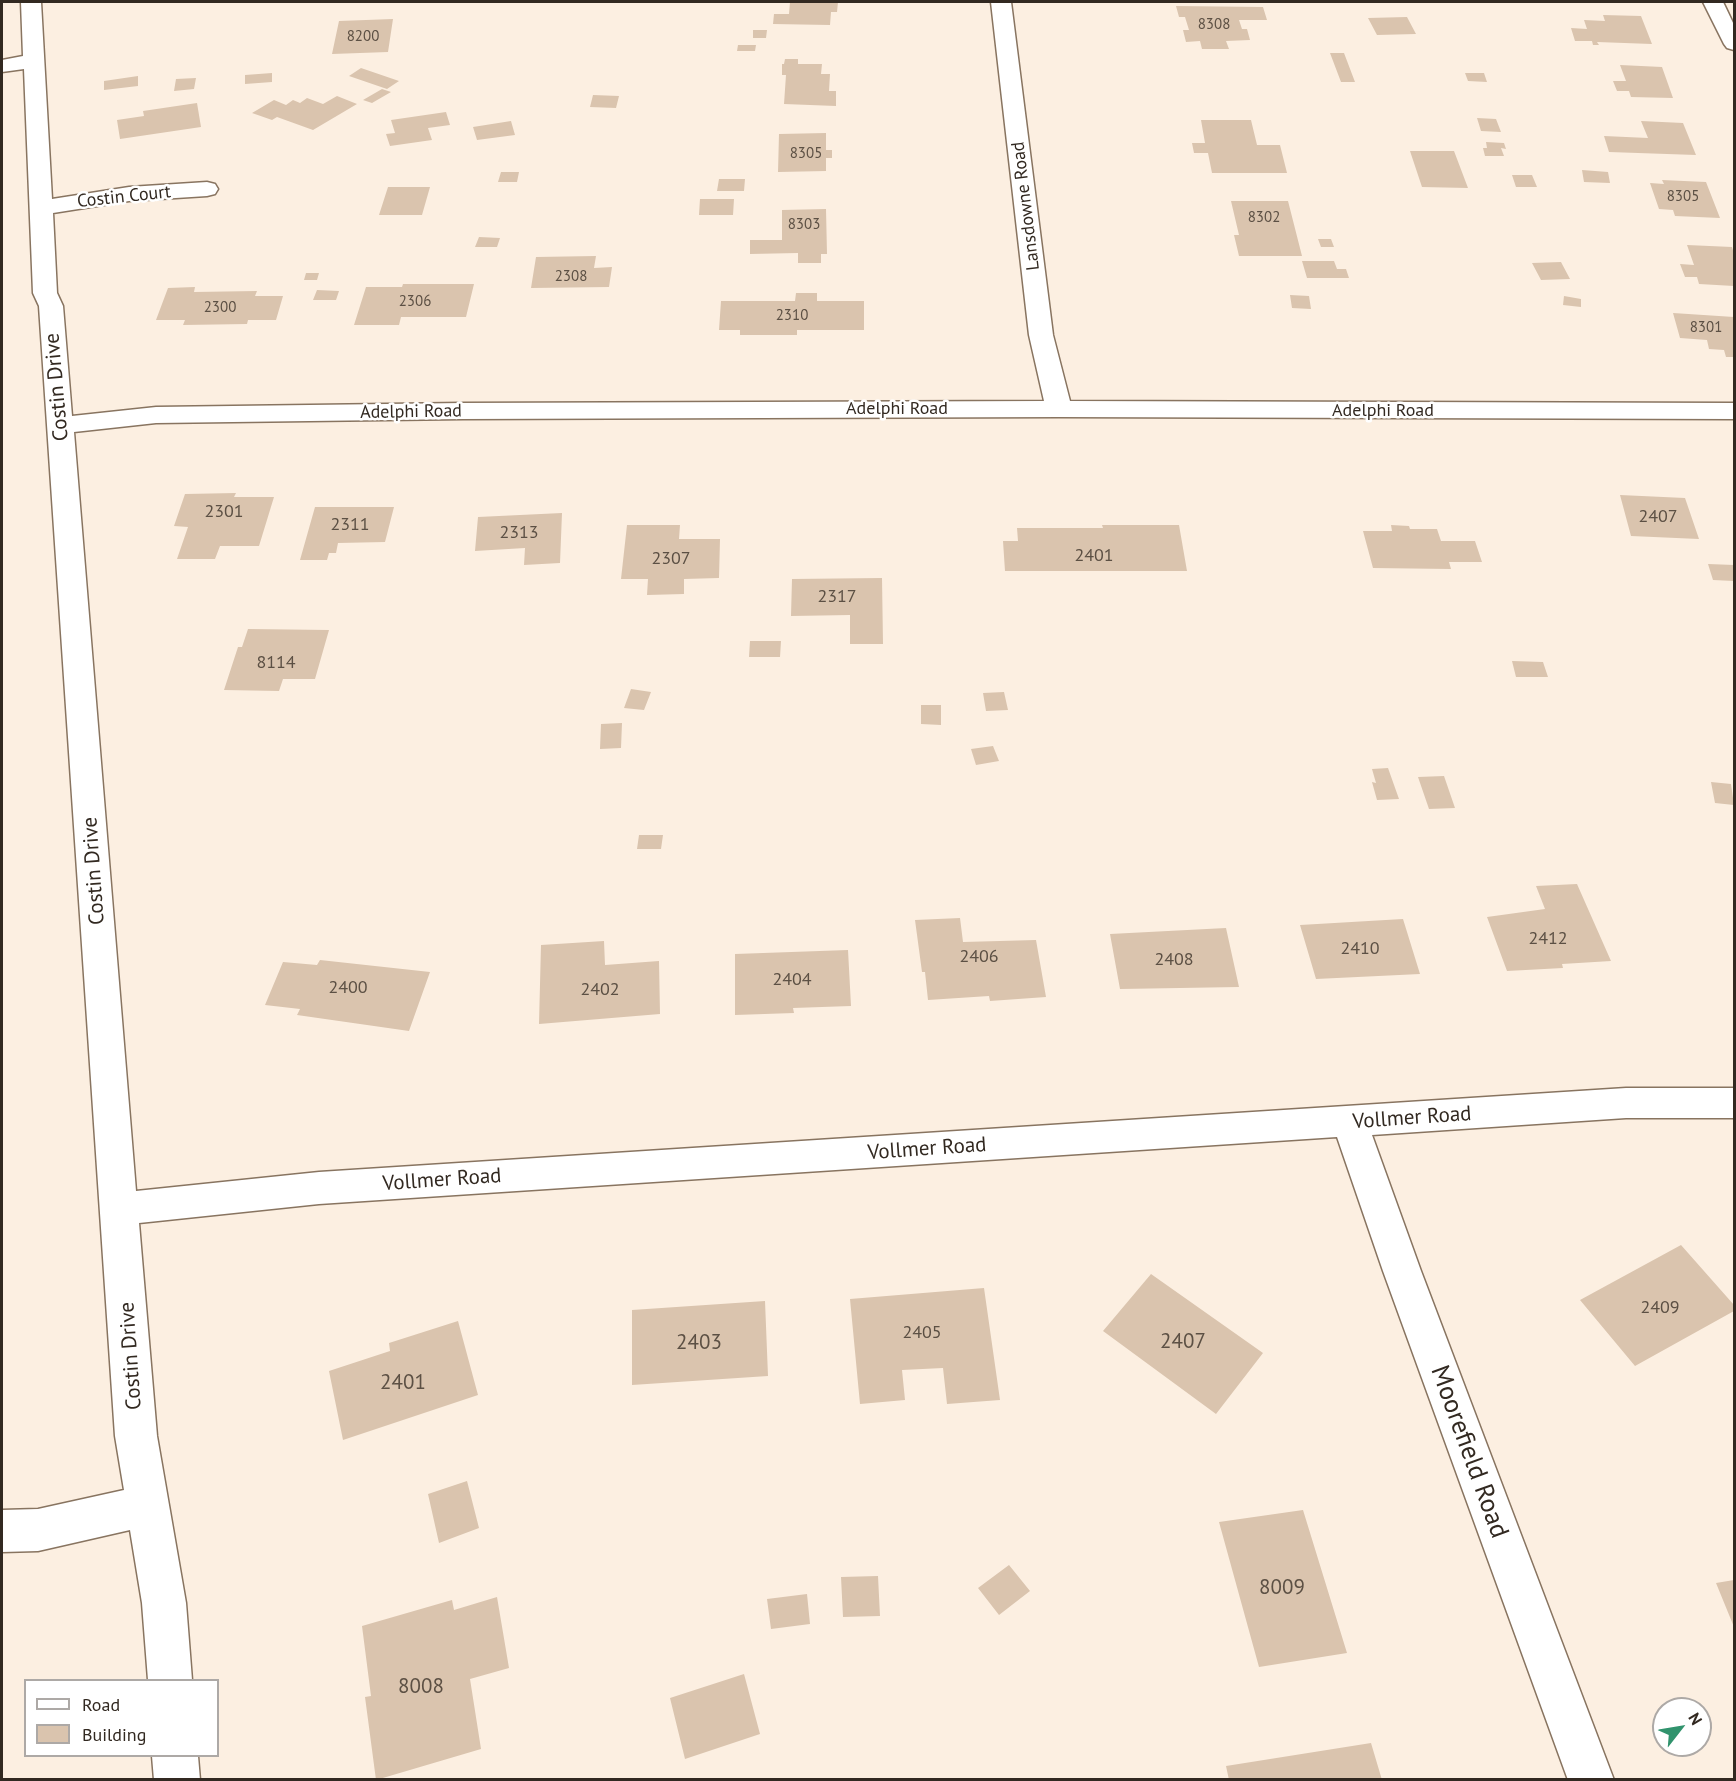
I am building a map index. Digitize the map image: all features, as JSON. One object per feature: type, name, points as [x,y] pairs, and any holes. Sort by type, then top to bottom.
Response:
[{"type":"street","name":"Costin Drive","points":[[31,2],[45,293],[51,306],[136,1436],[164,1603],[170,1679]]},
{"type":"street","name":"Lansdowne Road","points":[[1001,2],[1041,335],[1059,409]]},
{"type":"street","points":[[1713,2],[1734,44]]},
{"type":"street","points":[[2,66],[33,61]]},
{"type":"street","name":"Costin Court","points":[[41,207],[129,194],[207,189]]},
{"type":"street","name":"Adelphi Road","points":[[60,425],[156,415],[463,411],[1059,409],[1734,411]]},
{"type":"street","name":"Vollmer Road","points":[[120,1209],[319,1188],[1350,1123],[1626,1103],[1734,1103]]},
{"type":"street","name":"Moorefield Road","points":[[1350,1123],[1402,1271],[1591,1779]]},
{"type":"street","points":[[2,1531],[38,1530],[148,1505]]},
{"type":"street","points":[[175,1757],[177,1779]]},
{"type":"building","points":[[790,2],[838,2],[837,12],[831,12],[830,25],[773,24],[774,14],[789,14]]},
{"type":"building","points":[[1176,6],[1263,7],[1267,20],[1239,20],[1242,29],[1247,29],[1250,40],[1226,41],[1229,49],[1202,49],[1200,41],[1186,42],[1183,30],[1189,30],[1185,17],[1179,17]]},
{"type":"building","points":[[1603,15],[1641,16],[1652,44],[1597,42],[1599,45],[1593,45],[1592,41],[1575,41],[1571,28],[1587,29],[1584,20],[1605,21]]},
{"type":"building","points":[[1407,17],[1416,34],[1377,35],[1368,18]]},
{"type":"building","points":[[393,19],[388,52],[332,54],[339,21]]},
{"type":"building","points":[[753,30],[767,30],[766,38],[753,38]]},
{"type":"building","points":[[738,45],[756,45],[755,51],[737,51]]},
{"type":"building","points":[[1330,53],[1344,53],[1355,82],[1341,82]]},
{"type":"building","points":[[785,59],[798,59],[798,64],[822,64],[821,74],[830,74],[829,91],[836,91],[836,106],[784,104],[786,75],[782,75],[782,64]]},
{"type":"building","points":[[1620,65],[1662,67],[1673,98],[1631,97],[1629,91],[1617,91],[1613,81],[1626,81]]},
{"type":"building","points":[[361,68],[399,81],[387,89],[349,76]]},
{"type":"building","points":[[272,73],[272,82],[245,84],[245,75]]},
{"type":"building","points":[[1465,73],[1484,73],[1487,82],[1468,81]]},
{"type":"building","points":[[138,76],[138,86],[104,90],[104,81]]},
{"type":"building","points":[[196,78],[194,89],[174,91],[176,79]]},
{"type":"building","points":[[382,89],[391,92],[372,103],[363,100]]},
{"type":"building","points":[[593,95],[619,96],[616,108],[590,107]]},
{"type":"building","points":[[337,96],[357,104],[313,130],[277,117],[272,120],[252,113],[274,100],[286,105],[293,100],[300,103],[307,98],[323,104]]},
{"type":"building","points":[[197,103],[201,127],[120,139],[117,120],[144,116],[143,111]]},
{"type":"building","points":[[446,112],[450,125],[428,128],[432,140],[390,146],[386,134],[395,133],[391,120]]},
{"type":"building","points":[[1477,118],[1496,119],[1501,132],[1481,131]]},
{"type":"building","points":[[1201,120],[1251,120],[1257,145],[1280,145],[1287,173],[1212,173],[1208,153],[1194,153],[1192,143],[1205,143]]},
{"type":"building","points":[[511,121],[515,135],[477,140],[473,127]]},
{"type":"building","points":[[1641,121],[1683,123],[1696,155],[1609,152],[1604,136],[1648,138]]},
{"type":"building","points":[[826,133],[826,150],[832,150],[832,158],[826,158],[826,171],[778,172],[779,134]]},
{"type":"building","points":[[1486,142],[1504,143],[1506,149],[1501,148],[1504,156],[1485,156],[1483,148],[1487,148]]},
{"type":"building","points":[[1410,151],[1454,151],[1468,188],[1422,187]]},
{"type":"building","points":[[1582,170],[1608,172],[1610,183],[1584,182]]},
{"type":"building","points":[[501,172],[519,172],[517,182],[498,182]]},
{"type":"building","points":[[1512,175],[1532,175],[1537,187],[1516,187]]},
{"type":"building","points":[[719,179],[745,179],[744,191],[717,191]]},
{"type":"building","points":[[1662,180],[1706,182],[1720,218],[1675,216],[1673,210],[1659,209],[1650,183],[1664,184]]},
{"type":"building","points":[[388,187],[430,187],[422,215],[379,215]]},
{"type":"building","points":[[700,199],[734,199],[733,215],[699,215]]},
{"type":"building","points":[[1231,201],[1288,201],[1302,256],[1239,256],[1234,235],[1239,235]]},
{"type":"building","points":[[826,209],[827,254],[821,254],[821,263],[798,263],[798,253],[750,254],[750,240],[782,240],[782,210]]},
{"type":"building","points":[[479,237],[500,238],[497,247],[475,247]]},
{"type":"building","points":[[1318,239],[1331,239],[1334,247],[1321,247]]},
{"type":"building","points":[[1687,245],[1732,247],[1734,286],[1699,284],[1697,277],[1685,277],[1680,264],[1694,265]]},
{"type":"building","points":[[596,256],[594,268],[612,267],[609,287],[531,288],[536,257]]},
{"type":"building","points":[[1302,261],[1334,261],[1337,269],[1346,269],[1349,278],[1307,278]]},
{"type":"building","points":[[1561,262],[1570,279],[1541,280],[1532,263]]},
{"type":"building","points":[[306,273],[319,273],[317,280],[304,280]]},
{"type":"building","points":[[403,284],[474,284],[466,317],[401,317],[399,325],[354,325],[366,287],[402,287]]},
{"type":"building","points":[[195,287],[194,292],[257,291],[255,296],[283,296],[276,320],[248,320],[247,324],[183,325],[185,320],[156,320],[168,288]]},
{"type":"building","points":[[317,290],[339,291],[336,300],[313,300]]},
{"type":"building","points":[[796,293],[817,293],[817,301],[864,301],[864,330],[797,330],[797,335],[740,335],[740,330],[719,330],[721,301],[795,301]]},
{"type":"building","points":[[1290,295],[1309,296],[1311,309],[1292,308]]},
{"type":"building","points":[[1564,296],[1581,299],[1581,307],[1563,305]]},
{"type":"building","points":[[1673,313],[1734,317],[1734,357],[1726,357],[1724,350],[1709,349],[1707,340],[1680,338]]},
{"type":"building","points":[[236,493],[234,497],[274,497],[259,546],[220,546],[215,559],[177,559],[188,527],[174,526],[185,494]]},
{"type":"building","points":[[1620,495],[1685,498],[1699,539],[1631,536]]},
{"type":"building","points":[[315,507],[394,507],[385,542],[338,543],[336,553],[329,553],[327,560],[300,560]]},
{"type":"building","points":[[562,513],[560,563],[524,565],[525,548],[475,551],[478,517]]},
{"type":"building","points":[[627,525],[680,525],[679,539],[720,539],[719,578],[684,579],[684,594],[647,595],[648,579],[621,579]]},
{"type":"building","points":[[1102,525],[1179,525],[1187,571],[1005,571],[1003,541],[1018,541],[1017,528],[1103,528]]},
{"type":"building","points":[[1391,525],[1409,526],[1410,529],[1437,529],[1441,541],[1475,541],[1482,562],[1449,562],[1451,569],[1373,568],[1363,531],[1392,531]]},
{"type":"building","points":[[1708,564],[1734,565],[1734,581],[1713,580]]},
{"type":"building","points":[[882,578],[883,644],[850,644],[850,615],[791,616],[792,579]]},
{"type":"building","points":[[248,629],[329,630],[315,679],[283,679],[279,691],[224,690],[238,647],[242,647]]},
{"type":"building","points":[[750,641],[781,641],[780,657],[749,657]]},
{"type":"building","points":[[1512,661],[1543,662],[1548,677],[1516,677]]},
{"type":"building","points":[[631,689],[651,692],[644,710],[624,708]]},
{"type":"building","points":[[1004,692],[1008,710],[986,711],[983,693]]},
{"type":"building","points":[[921,705],[941,705],[941,725],[921,724]]},
{"type":"building","points":[[622,723],[621,748],[600,749],[601,724]]},
{"type":"building","points":[[993,746],[999,761],[976,765],[971,749]]},
{"type":"building","points":[[1388,768],[1399,799],[1377,800],[1372,782],[1376,783],[1372,769]]},
{"type":"building","points":[[1444,776],[1455,808],[1429,809],[1418,777]]},
{"type":"building","points":[[1711,782],[1731,784],[1734,805],[1715,803]]},
{"type":"building","points":[[639,835],[663,835],[661,849],[637,849]]},
{"type":"building","points":[[1577,884],[1611,961],[1562,964],[1563,968],[1507,971],[1487,917],[1545,909],[1536,886]]},
{"type":"building","points":[[960,918],[963,942],[1036,940],[1046,997],[990,1001],[989,996],[928,1000],[915,920]]},
{"type":"building","points":[[1403,919],[1420,974],[1316,979],[1300,925]]},
{"type":"building","points":[[1226,928],[1239,987],[1120,989],[1110,934]]},
{"type":"building","points":[[604,941],[605,965],[659,961],[660,1014],[539,1024],[541,945]]},
{"type":"building","points":[[848,950],[851,1006],[793,1008],[794,1013],[735,1015],[735,954]]},
{"type":"building","points":[[320,960],[430,972],[409,1031],[297,1015],[300,1009],[265,1005],[283,962],[317,965]]},
{"type":"building","points":[[1681,1245],[1734,1305],[1734,1311],[1635,1366],[1580,1300]]},
{"type":"building","points":[[1151,1274],[1263,1353],[1216,1414],[1103,1331]]},
{"type":"building","points":[[984,1288],[1000,1400],[947,1404],[943,1368],[902,1370],[905,1400],[860,1404],[850,1299]]},
{"type":"building","points":[[765,1301],[768,1376],[632,1385],[632,1310]]},
{"type":"building","points":[[458,1321],[478,1395],[343,1440],[329,1371],[390,1351],[389,1343]]},
{"type":"building","points":[[467,1481],[479,1528],[439,1543],[428,1494]]},
{"type":"building","points":[[1303,1510],[1347,1653],[1259,1667],[1219,1522]]},
{"type":"building","points":[[1009,1565],[1030,1591],[999,1615],[978,1588]]},
{"type":"building","points":[[878,1576],[880,1616],[843,1617],[841,1577]]},
{"type":"building","points":[[1734,1580],[1734,1627],[1716,1583]]},
{"type":"building","points":[[807,1594],[810,1624],[771,1629],[767,1599]]},
{"type":"building","points":[[497,1597],[509,1668],[470,1679],[481,1749],[376,1780],[365,1697],[371,1696],[362,1626],[452,1600],[454,1610]]},
{"type":"building","points":[[744,1674],[760,1734],[685,1759],[670,1698]]},
{"type":"building","points":[[1371,1743],[1382,1780],[1229,1780],[1226,1766]]}]
